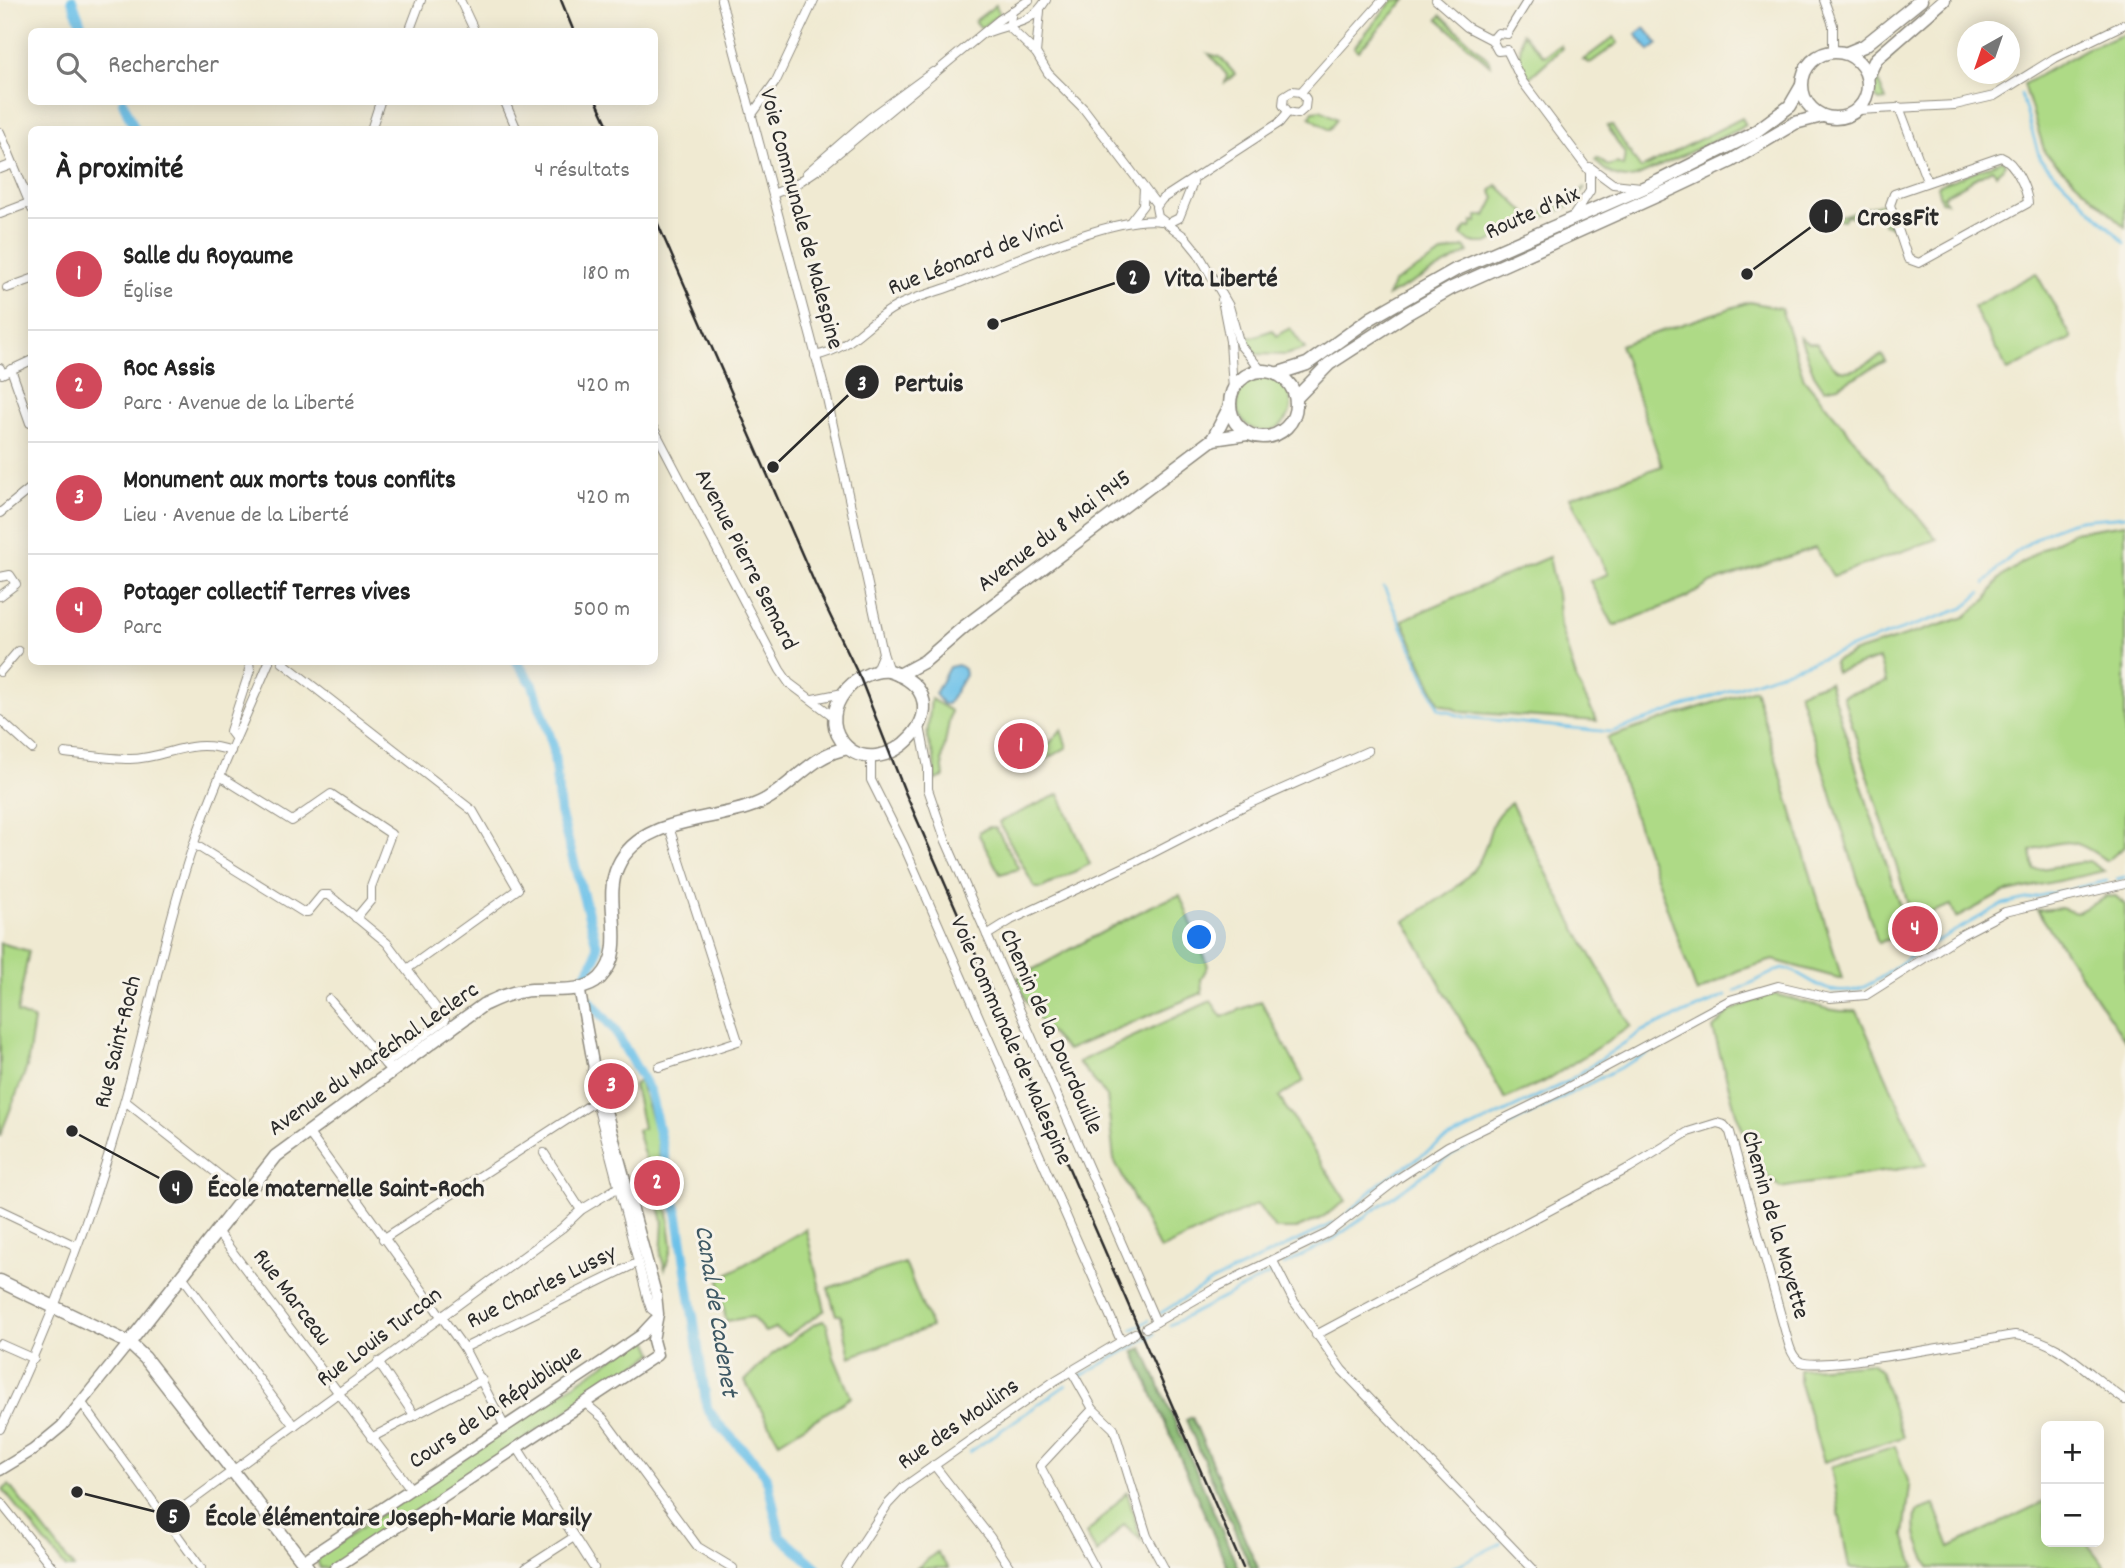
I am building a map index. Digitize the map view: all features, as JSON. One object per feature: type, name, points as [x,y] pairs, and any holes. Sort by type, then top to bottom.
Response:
[{"type":"main road","points":[[1847,53],[1863,66],[1868,76],[1869,88],[1858,110],[1847,116],[1822,116],[1812,109],[1801,87],[1806,68],[1812,60],[1833,51],[1847,53],[1864,46],[1922,0]]},
{"type":"main road","points":[[1868,76],[1876,59],[1944,0]]},
{"type":"main road","name":"Route d'Aix","points":[[1276,374],[1307,364],[1371,318],[1435,281],[1644,188],[1751,135],[1790,106],[1801,87]]},
{"type":"main road","name":"Route d'Aix","points":[[1296,398],[1329,364],[1452,288],[1674,188],[1731,160],[1795,122],[1822,116]]},
{"type":"main road","points":[[1262,371],[1276,374],[1293,388],[1296,398],[1293,419],[1283,432],[1268,438],[1247,433],[1238,426],[1230,406],[1233,390],[1245,377],[1262,371]]},
{"type":"main road","name":"Avenue du 8 Mai 1945","points":[[894,673],[925,661],[964,627],[1213,439],[1230,406]]},
{"type":"main road","name":"Avenue du 8 Mai 1945","points":[[1213,439],[1247,433]]},
{"type":"main road","points":[[579,987],[596,981],[611,962],[615,937],[611,890],[619,862],[638,841],[668,827],[762,802],[824,755],[848,748],[871,756],[907,743],[920,726],[923,704],[920,692],[925,661]]},
{"type":"main road","points":[[824,755],[843,693],[875,672],[894,673],[920,692]]},
{"type":"main road","points":[[834,720],[848,748]]},
{"type":"main road","name":"Avenue du Maréchal Leclerc","points":[[129,1343],[243,1194],[276,1156],[388,1068],[471,1012],[501,997],[523,991],[579,987]]},
{"type":"main road","points":[[0,1281],[129,1343],[306,1565]]},
{"type":"street","points":[[410,28],[421,0]]},
{"type":"street","points":[[460,0],[473,28]]},
{"type":"street","name":"Voie Communale de Malespine","points":[[721,0],[815,356],[883,653],[894,673]]},
{"type":"street","points":[[752,113],[776,81],[814,0]]},
{"type":"street","points":[[773,194],[793,186],[1029,0]]},
{"type":"street","points":[[985,33],[1032,18],[1046,0]]},
{"type":"street","points":[[1301,92],[1383,0]]},
{"type":"street","points":[[1436,0],[1467,27],[1492,40],[1498,51],[1507,50]]},
{"type":"street","points":[[1507,34],[1528,0]]},
{"type":"street","points":[[1825,0],[1833,25],[1833,51]]},
{"type":"street","points":[[1021,5],[1032,18],[1037,53]]},
{"type":"street","points":[[1036,34],[1040,10]]},
{"type":"street","points":[[1009,27],[1012,11]]},
{"type":"street","points":[[1858,110],[1955,105],[1994,96],[2054,58],[2125,23]]},
{"type":"street","points":[[1009,27],[1037,53],[1048,72],[1084,109],[1146,189],[1161,202],[1165,222],[1185,237],[1229,306],[1240,345],[1262,371]]},
{"type":"street","points":[[1492,40],[1498,33],[1507,34]]},
{"type":"street","points":[[1507,34],[1511,42],[1507,50]]},
{"type":"street","points":[[1507,50],[1522,81],[1590,172],[1590,191],[1568,222]]},
{"type":"street","points":[[1292,91],[1301,92],[1306,100],[1305,108],[1298,114],[1288,112],[1283,105],[1284,96],[1292,91]]},
{"type":"street","points":[[372,126],[379,105]]},
{"type":"street","points":[[506,105],[515,126]]},
{"type":"street","points":[[1899,107],[1927,181]]},
{"type":"street","points":[[1130,222],[1279,123],[1288,112]]},
{"type":"street","points":[[0,132],[28,201]]},
{"type":"street","points":[[2001,157],[2013,168],[2027,194],[2028,203],[1977,233],[1914,263],[1909,259],[1891,198],[1927,181],[2001,157]]},
{"type":"street","points":[[1585,163],[1612,184],[1644,188]]},
{"type":"street","points":[[0,169],[13,164]]},
{"type":"street","points":[[1165,222],[1180,213],[1193,182]]},
{"type":"street","points":[[1130,222],[1143,205],[1146,189]]},
{"type":"street","points":[[1161,202],[1178,202],[1185,237]]},
{"type":"street","points":[[0,214],[28,207]]},
{"type":"street","name":"Rue Léonard de Vinci","points":[[815,356],[842,349],[874,321],[907,302],[1057,244],[1130,222],[1165,222]]},
{"type":"street","points":[[7,288],[28,280]]},
{"type":"street","points":[[1221,293],[1230,341],[1233,390]]},
{"type":"street","points":[[1,372],[28,362]]},
{"type":"street","points":[[11,369],[28,418]]},
{"type":"street","name":"Avenue Pierre Semard","points":[[658,437],[780,670],[794,688],[813,698],[834,720]]},
{"type":"street","points":[[0,513],[28,490]]},
{"type":"street","points":[[0,577],[10,575],[16,584],[0,596]]},
{"type":"street","points":[[0,672],[18,651]]},
{"type":"street","points":[[875,672],[883,653]]},
{"type":"street","points":[[236,739],[230,731],[249,665]]},
{"type":"street","name":"Rue Saint-Roch","points":[[0,1429],[34,1359],[55,1306],[125,1101],[161,954],[194,844],[268,665]]},
{"type":"street","points":[[286,665],[473,811],[518,889],[407,969]]},
{"type":"street","points":[[813,698],[843,693]]},
{"type":"street","points":[[0,720],[32,749]]},
{"type":"street","name":"Chemin de la Dourdouille","points":[[920,726],[928,789],[936,815],[1156,1322]]},
{"type":"street","points":[[907,743],[925,754]]},
{"type":"street","points":[[65,753],[132,759],[174,748],[204,746],[231,751]]},
{"type":"street","points":[[987,935],[1011,920],[1137,861],[1246,805],[1368,751]]},
{"type":"street","name":"Voie Communale de Malespine","points":[[871,756],[871,780],[904,846],[1121,1341]]},
{"type":"street","points":[[220,776],[292,821],[331,794],[391,834],[371,887],[371,900],[356,918]]},
{"type":"street","points":[[659,1068],[738,1041],[668,827]]},
{"type":"street","points":[[194,844],[303,912],[308,912],[326,894],[387,943],[445,1020],[388,1068],[328,999]]},
{"type":"street","points":[[1146,1328],[1219,1286],[1328,1233],[1399,1178],[1448,1146],[1566,1089],[1730,1000],[1778,986],[1830,998],[1866,995],[1942,946],[2005,912],[2122,885],[2125,894]]},
{"type":"street","points":[[579,987],[593,1063],[656,1294],[657,1316]]},
{"type":"street","points":[[593,1063],[590,1078],[617,1188],[651,1309],[657,1316]]},
{"type":"street","points":[[125,1101],[243,1194]]},
{"type":"street","points":[[383,1239],[596,1101]]},
{"type":"street","name":"Chemin de la Mayette","points":[[1316,1335],[1619,1173],[1688,1132],[1717,1123],[1724,1125],[1733,1141],[1786,1334],[1794,1356],[1801,1362],[1832,1363],[1962,1342],[2029,1336],[2060,1349],[2125,1400]]},
{"type":"street","points":[[308,1132],[464,1348],[505,1427]]},
{"type":"street","points":[[544,1153],[581,1210]]},
{"type":"street","name":"Rue Louis Turcan","points":[[166,1520],[562,1228],[581,1210],[617,1188]]},
{"type":"street","points":[[0,1210],[76,1246]]},
{"type":"street","name":"Rue Marceau","points":[[216,1230],[411,1489]]},
{"type":"street","points":[[1273,1261],[1316,1335],[1342,1370],[1532,1568]]},
{"type":"street","name":"Rue Charles Lussy","points":[[464,1348],[637,1263]]},
{"type":"street","points":[[182,1276],[295,1426]]},
{"type":"street","name":"Cours de la République","points":[[306,1565],[411,1489],[641,1335],[657,1316]]},
{"type":"street","name":"Cours de la République","points":[[335,1568],[655,1359],[658,1353],[653,1340],[657,1316]]},
{"type":"street","name":"Rue des Moulins","points":[[846,1568],[888,1504],[905,1486],[1071,1370],[1135,1333]]},
{"type":"street","points":[[641,1335],[653,1340]]},
{"type":"street","name":"Avenue du Maréchal Leclerc","points":[[0,1469],[41,1444],[82,1403],[129,1343]]},
{"type":"street","points":[[0,1344],[34,1359]]},
{"type":"street","points":[[378,1362],[414,1415]]},
{"type":"street","points":[[1071,1370],[1093,1409],[1114,1429],[1147,1536],[1164,1568]]},
{"type":"street","points":[[371,1438],[482,1380]]},
{"type":"street","points":[[82,1403],[201,1568]]},
{"type":"street","points":[[585,1403],[603,1418],[698,1547],[733,1568]]},
{"type":"street","points":[[1093,1409],[1040,1466],[1095,1568]]},
{"type":"street","points":[[517,1447],[594,1568]]},
{"type":"street","points":[[934,1465],[990,1536],[1010,1568]]},
{"type":"street","points":[[0,1502],[53,1568]]},
{"type":"street","points":[[526,1568],[574,1537]]},
{"type":"green space","points":[[1393,0],[1406,0],[1358,51],[1354,47]]},
{"type":"green space","points":[[996,5],[999,14],[981,28],[975,21]]},
{"type":"green space","points":[[1441,15],[1489,60],[1490,65],[1438,19]]},
{"type":"green space","points":[[1522,33],[1544,56],[1560,45],[1562,48],[1529,78],[1519,61]]},
{"type":"green space","points":[[2125,34],[2125,227],[2045,153],[2024,84],[2088,48]]},
{"type":"green space","points":[[1614,37],[1618,43],[1590,63],[1583,60]]},
{"type":"green space","points":[[1897,50],[1874,72],[1884,60]]},
{"type":"green space","points":[[1209,54],[1220,57],[1235,74],[1225,83],[1227,75]]},
{"type":"green space","points":[[1874,72],[1886,100],[1879,101],[1871,85]]},
{"type":"green space","points":[[1321,110],[1337,119],[1329,130],[1310,117],[1313,111]]},
{"type":"green space","points":[[1742,118],[1746,125],[1636,177],[1624,178],[1613,174],[1595,160],[1597,158],[1608,166],[1617,163],[1623,166],[1625,154],[1607,126],[1612,125],[1641,169]]},
{"type":"green space","points":[[2004,160],[2006,165],[1996,174],[1992,169],[1943,196],[1946,202],[1941,201],[1937,186]]},
{"type":"green space","points":[[1497,185],[1531,218],[1574,199],[1585,187],[1572,205],[1487,243],[1471,243],[1461,235],[1467,227],[1471,228],[1473,221],[1477,222],[1477,216],[1486,216],[1495,198],[1491,191]]},
{"type":"green space","points":[[1883,203],[1892,227],[1884,224],[1879,213],[1867,209],[1854,217],[1847,215],[1844,220],[1834,220],[1834,218]]},
{"type":"green space","points":[[1464,247],[1469,252],[1388,296],[1393,283],[1444,253]]},
{"type":"green space","points":[[2036,273],[2072,338],[2008,371],[1973,307]]},
{"type":"green space","points":[[1749,302],[1781,308],[1804,379],[1937,539],[1833,576],[1815,548],[1711,583],[1686,598],[1614,626],[1590,581],[1608,574],[1570,497],[1662,466],[1620,345]]},
{"type":"green space","points":[[1290,328],[1305,349],[1285,355],[1255,354],[1246,339],[1273,330],[1277,336]]},
{"type":"green space","points":[[1800,337],[1808,343],[1816,343],[1840,370],[1858,368],[1882,355],[1886,361],[1838,386],[1824,389],[1814,374]]},
{"type":"green space","points":[[1264,377],[1283,385],[1291,404],[1283,423],[1264,431],[1245,423],[1237,404],[1245,385]]},
{"type":"green space","points":[[2125,524],[2125,846],[2107,861],[2071,842],[2031,851],[2034,870],[2089,861],[2104,871],[2003,893],[1956,918],[1951,905],[1913,919],[1843,696],[1886,682],[1879,659],[1836,672],[1833,662],[1855,652],[1965,617],[1987,599],[1999,579],[2042,549],[2073,532]]},
{"type":"green space","points":[[1549,557],[1560,626],[1577,681],[1597,721],[1462,712],[1439,703],[1402,620]]},
{"type":"green space","points":[[1829,682],[1908,932],[1878,943],[1799,692]]},
{"type":"green space","points":[[1755,689],[1842,979],[1773,960],[1737,971],[1697,993],[1607,738]]},
{"type":"green space","points":[[931,699],[951,711],[942,760],[944,777],[935,780],[934,757],[927,738]]},
{"type":"green space","points":[[1061,730],[1067,747],[1024,773],[1019,762],[1021,760],[1030,766]]},
{"type":"green space","points":[[1059,794],[1090,864],[1042,888],[1035,888],[999,822]]},
{"type":"green space","points":[[1511,803],[1570,918],[1631,1026],[1547,1080],[1505,1099],[1405,921],[1463,881],[1483,854],[1497,816]]},
{"type":"green space","points":[[996,828],[1019,869],[1000,874],[979,835],[980,831]]},
{"type":"green space","points":[[1180,895],[1208,966],[1201,979],[1202,993],[1067,1050],[1037,1017],[1017,978],[1151,906]]},
{"type":"green space","points":[[2116,896],[2125,905],[2125,1040],[2037,910],[2061,908],[2076,913],[2106,897]]},
{"type":"green space","points":[[0,943],[29,951],[17,1013],[34,1020],[27,1067],[0,1136]]},
{"type":"green space","points":[[1771,994],[1824,1008],[1857,1011],[1926,1165],[1780,1188],[1760,1168],[1736,1113],[1713,1029],[1730,1011]]},
{"type":"green space","points":[[1211,1001],[1222,1017],[1261,1001],[1304,1081],[1279,1097],[1346,1201],[1321,1218],[1296,1229],[1275,1229],[1257,1204],[1160,1250],[1114,1160],[1107,1096],[1078,1062]]},
{"type":"green space","points":[[639,1081],[655,1129],[667,1206],[672,1246],[665,1269],[661,1256],[663,1221],[637,1130],[643,1128],[634,1085]]},
{"type":"green space","points":[[806,1229],[825,1310],[787,1336],[775,1328],[765,1332],[752,1317],[726,1321],[719,1279]]},
{"type":"green space","points":[[905,1263],[931,1327],[850,1357],[841,1315],[836,1315],[828,1288]]},
{"type":"green space","points":[[823,1321],[827,1324],[834,1357],[851,1397],[779,1442],[745,1381],[770,1356]]},
{"type":"green space","points":[[643,1338],[648,1340],[654,1353],[331,1568],[320,1568],[316,1558]]},
{"type":"green space","points":[[1143,1348],[1238,1568],[1228,1568],[1134,1351]]},
{"type":"green space","points":[[1871,1363],[1880,1371],[1903,1437],[1824,1462],[1799,1381],[1799,1369]]},
{"type":"green space","points":[[1192,1417],[1258,1568],[1251,1568],[1186,1420]]},
{"type":"green space","points":[[1895,1446],[1910,1486],[1904,1535],[1915,1568],[1849,1568],[1831,1467]]},
{"type":"green space","points":[[9,1485],[74,1568],[66,1568],[3,1490]]},
{"type":"green space","points":[[1127,1492],[1141,1540],[1124,1524],[1097,1553],[1086,1534]]},
{"type":"green space","points":[[2041,1503],[2041,1547],[2090,1547],[2106,1568],[1930,1568],[1916,1533],[1917,1511],[1934,1505],[1950,1547]]},
{"type":"green space","points":[[937,1552],[948,1568],[917,1568]]},
{"type":"water","points":[[1645,28],[1658,44],[1649,51],[1636,34]]},
{"type":"water","points":[[958,665],[964,669],[965,675],[948,704],[943,704],[935,694],[949,667]]},
{"type":"waterway","name":"Canal de Cadenet","points":[[72,0],[82,28]]},
{"type":"waterway","points":[[2021,94],[2040,159],[2125,243]]},
{"type":"waterway","name":"Canal de Cadenet","points":[[124,105],[133,126]]},
{"type":"waterway","points":[[1985,584],[2027,544],[2054,528],[2080,520],[2125,516]]},
{"type":"waterway","points":[[1384,587],[1439,709],[1464,717],[1611,732],[1964,608],[1981,592]]},
{"type":"waterway","name":"Canal de Cadenet","points":[[519,665],[533,685],[553,746],[560,812],[597,946],[596,957],[584,978]]},
{"type":"waterway","points":[[2117,879],[2125,877]]},
{"type":"waterway","points":[[1926,947],[2003,904],[2107,881]]},
{"type":"waterway","points":[[1735,991],[1782,968],[1835,991],[1859,989],[1871,984],[1914,954]]},
{"type":"waterway","points":[[1343,1218],[1380,1183],[1442,1142],[1567,1082],[1642,1031],[1726,996]]},
{"type":"waterway","name":"Canal de Cadenet","points":[[590,1001],[614,1029],[650,1092],[678,1217],[707,1408],[718,1424],[761,1468],[768,1482],[780,1536],[817,1568]]},
{"type":"waterway","points":[[1284,1265],[1332,1240],[1451,1155],[1724,1014]]},
{"type":"waterway","points":[[1161,1313],[1209,1283],[1334,1223]]},
{"type":"waterway","points":[[1170,1325],[1270,1274]]},
{"type":"waterway","points":[[1132,1330],[1149,1320]]},
{"type":"waterway","points":[[1081,1376],[1155,1334]]},
{"type":"waterway","points":[[970,1452],[1066,1385]]},
{"type":"waterway","points":[[1452,1568],[1501,1543]]},
{"type":"railway","points":[[561,0],[572,28]]},
{"type":"railway","points":[[598,105],[608,126]]},
{"type":"railway","points":[[658,224],[815,584],[861,680],[905,792],[1243,1568]]},
{"type":"place","name":"CrossFit","points":[[1747,274]]},
{"type":"place","name":"Vita Liberté","points":[[993,324]]},
{"type":"place","name":"Pertuis","points":[[773,467]]},
{"type":"place","name":"Salle du Royaume","points":[[1021,746]]},
{"type":"place","name":"Potager collectif Terres vives","points":[[1915,929]]},
{"type":"place","name":"Monument aux morts tous conflits","points":[[611,1086]]},
{"type":"place","name":"École maternelle Saint-Roch","points":[[72,1131]]},
{"type":"place","name":"Roc Assis","points":[[657,1183]]},
{"type":"place","name":"École élémentaire Joseph-Marie Marsily","points":[[77,1492]]}]
